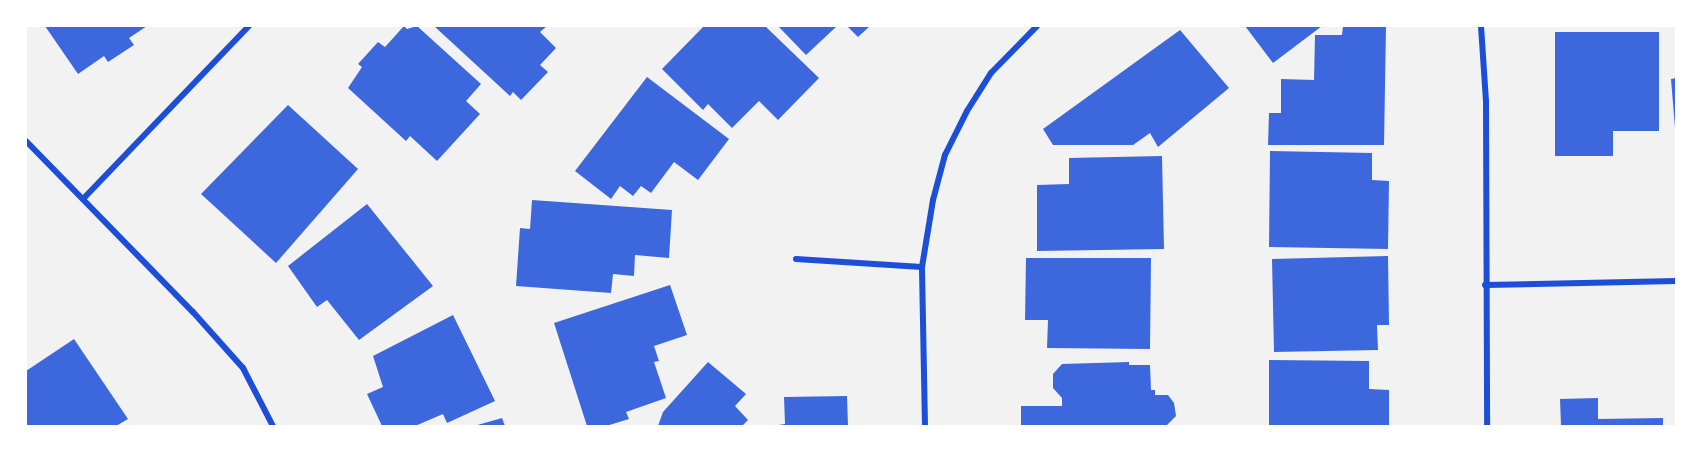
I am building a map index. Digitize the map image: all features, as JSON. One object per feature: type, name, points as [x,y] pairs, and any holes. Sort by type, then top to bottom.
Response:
[{"type":"street","points":[[83,199],[249,26]]},
{"type":"street","points":[[925,426],[922,267],[930,211],[945,154],[991,73],[1037,26]]},
{"type":"street","points":[[1481,26],[1486,102],[1486,426]]},
{"type":"street","points":[[26,141],[193,312],[243,368],[273,426]]},
{"type":"street","points":[[796,259],[922,267]]},
{"type":"street","points":[[1485,285],[1677,280]]},
{"type":"building","points":[[45,26],[147,26],[129,38],[134,45],[108,62],[104,56],[78,74]]},
{"type":"building","points":[[404,26],[407,29],[417,26],[481,84],[466,101],[480,114],[437,161],[410,136],[406,141],[348,88],[362,67],[358,64],[378,42],[385,47]]},
{"type":"building","points":[[434,26],[547,26],[540,32],[556,48],[540,65],[548,72],[521,100],[513,92],[510,96]]},
{"type":"building","points":[[704,26],[765,26],[819,78],[778,120],[759,101],[732,128],[708,104],[703,110],[662,69]]},
{"type":"building","points":[[778,26],[837,26],[806,55]]},
{"type":"building","points":[[847,26],[870,26],[858,37]]},
{"type":"building","points":[[1245,26],[1322,26],[1273,63]]},
{"type":"building","points":[[1343,26],[1386,26],[1384,145],[1268,145],[1269,113],[1281,113],[1281,79],[1314,80],[1315,35],[1342,35]]},
{"type":"building","points":[[1180,30],[1229,88],[1158,147],[1150,133],[1133,145],[1053,145],[1043,129]]},
{"type":"building","points":[[1555,32],[1659,32],[1659,131],[1613,131],[1613,156],[1555,156]]},
{"type":"building","points":[[647,77],[729,139],[698,180],[674,162],[651,193],[641,186],[633,196],[620,186],[611,199],[575,171]]},
{"type":"building","points":[[1676,78],[1676,128],[1675,128],[1671,79]]},
{"type":"building","points":[[288,105],[358,169],[276,263],[201,194]]},
{"type":"building","points":[[1270,151],[1372,153],[1372,180],[1389,181],[1388,249],[1269,247]]},
{"type":"building","points":[[1162,156],[1164,249],[1037,251],[1037,185],[1069,184],[1069,158]]},
{"type":"building","points":[[532,200],[672,210],[669,258],[635,255],[634,276],[613,274],[611,293],[516,286],[520,228],[530,229]]},
{"type":"building","points":[[367,204],[433,286],[359,340],[327,300],[317,307],[288,266]]},
{"type":"building","points":[[1388,256],[1389,325],[1377,325],[1378,350],[1274,352],[1272,259]]},
{"type":"building","points":[[1026,258],[1151,258],[1150,349],[1047,348],[1048,320],[1025,320]]},
{"type":"building","points":[[670,285],[687,335],[654,346],[659,361],[654,362],[666,398],[626,412],[629,419],[606,426],[587,426],[554,323]]},
{"type":"building","points":[[453,315],[495,401],[447,423],[443,414],[415,426],[382,426],[367,394],[383,387],[373,356]]},
{"type":"building","points":[[74,339],[128,419],[116,426],[26,426],[26,371]]},
{"type":"building","points":[[1269,360],[1369,361],[1369,389],[1389,390],[1389,426],[1269,426]]},
{"type":"building","points":[[708,362],[746,394],[735,406],[748,420],[742,426],[658,426],[663,412]]},
{"type":"building","points":[[1129,362],[1129,365],[1150,365],[1151,390],[1155,390],[1155,395],[1168,395],[1174,403],[1176,416],[1167,425],[1021,426],[1021,406],[1062,406],[1062,398],[1053,388],[1053,374],[1062,364]]},
{"type":"building","points":[[847,396],[848,426],[772,426],[785,424],[784,397]]},
{"type":"building","points":[[1598,398],[1598,419],[1663,418],[1663,426],[1561,426],[1560,399]]},
{"type":"building","points":[[502,418],[505,426],[474,426]]}]
